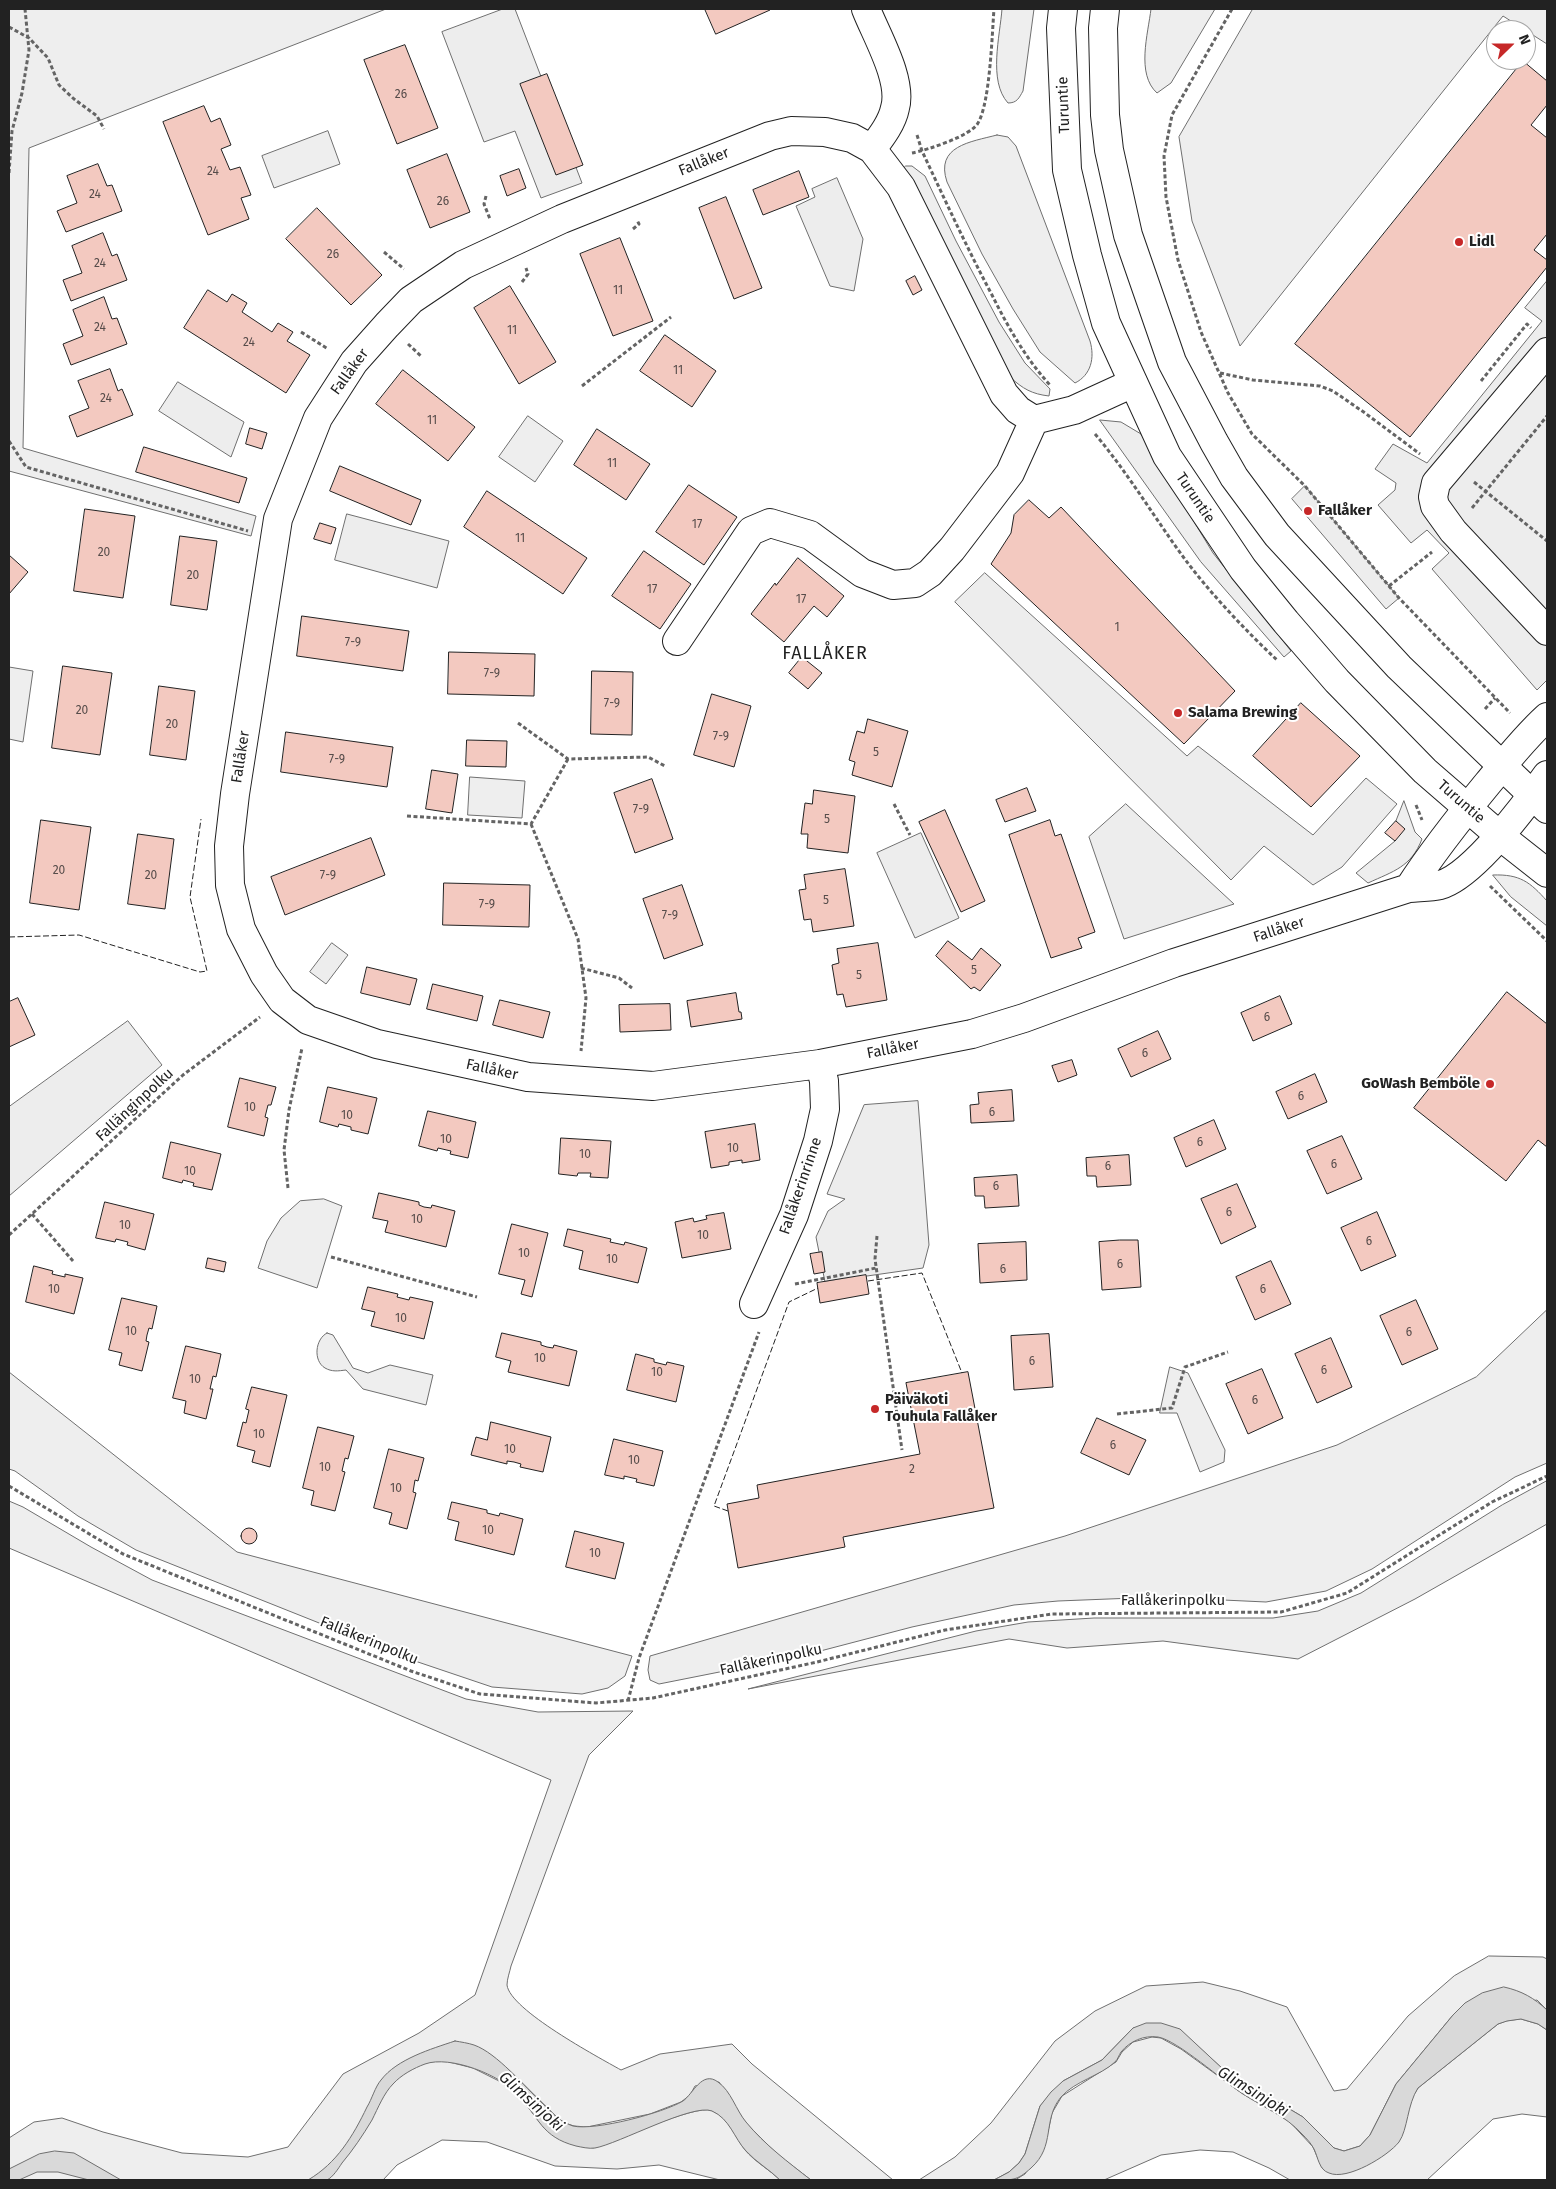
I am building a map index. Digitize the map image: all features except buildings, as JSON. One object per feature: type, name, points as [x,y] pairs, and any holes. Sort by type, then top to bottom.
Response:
[{"type":"street","points":[[866,9],[897,90],[895,109],[877,142]]},
{"type":"street","name":"Turuntie","points":[[1063,9],[1061,28],[1067,170],[1087,255],[1106,323],[1167,456],[1243,569],[1337,681],[1425,771],[1500,836],[1547,873]]},
{"type":"street","points":[[1105,9],[1103,28],[1105,116],[1109,150],[1128,235],[1172,362],[1209,433],[1234,477],[1277,535],[1399,667],[1501,766],[1542,793]]},
{"type":"street","name":"Fallåker","points":[[1034,420],[1018,410],[1004,394],[877,142],[825,132],[784,133],[770,136],[608,200],[464,265],[411,300],[354,362],[318,418],[278,519],[235,794],[229,846],[230,885],[241,928],[264,974],[282,1000],[308,1020],[377,1044],[528,1077],[653,1086],[820,1064],[972,1034],[1015,1021],[1174,963],[1410,888],[1441,885],[1458,876],[1542,793]]},
{"type":"street","points":[[1547,352],[1436,483],[1433,497],[1435,506],[1454,531],[1547,631]]},
{"type":"street","points":[[678,641],[751,531],[770,522],[810,535],[862,573],[893,586],[915,583],[930,573],[952,549],[1010,473],[1034,420],[1074,410],[1133,383]]},
{"type":"street","points":[[1410,888],[1435,850],[1467,808],[1538,725]]},
{"type":"street","name":"Fallåkerinrinne","points":[[757,1316],[794,1215],[818,1141],[825,1109],[824,1081],[820,1064]]},
{"type":"path","points":[[9,173],[12,131],[22,93],[29,38],[26,9]]},
{"type":"path","points":[[877,142],[908,154],[922,151],[967,132],[978,125],[983,113],[986,95],[994,9]]},
{"type":"path","points":[[1232,9],[1172,115],[1164,156],[1166,197],[1178,260],[1202,332],[1219,373],[1228,393],[1252,434],[1305,486],[1427,628],[1538,725]]},
{"type":"path","points":[[9,27],[29,38],[48,58],[59,85],[74,99],[98,116],[104,129]]},
{"type":"path","points":[[486,196],[484,204],[493,228]]},
{"type":"path","points":[[384,252],[406,271]]},
{"type":"path","points":[[582,386],[671,318]]},
{"type":"path","points":[[301,332],[331,352]]},
{"type":"path","points":[[1219,373],[1254,380],[1320,386],[1333,391],[1365,413],[1420,455],[1424,450]]},
{"type":"path","points":[[9,441],[26,467],[248,531]]},
{"type":"path","points":[[518,723],[568,759],[648,757],[665,766]]},
{"type":"path","points":[[531,824],[568,759]]},
{"type":"path","points":[[894,804],[910,835]]},
{"type":"path","points":[[408,816],[531,824]]},
{"type":"path","points":[[531,824],[578,939],[586,998],[578,1082]]},
{"type":"path","points":[[581,968],[620,978],[632,988]]},
{"type":"path","name":"Fallänginpolku","points":[[9,1235],[183,1075],[282,1000]]},
{"type":"path","points":[[288,1188],[284,1150],[289,1110],[303,1044]]},
{"type":"path","points":[[32,1214],[74,1261]]},
{"type":"path","points":[[877,1236],[876,1268],[902,1450]]},
{"type":"path","points":[[331,1257],[477,1297]]},
{"type":"path","points":[[794,1284],[876,1268]]},
{"type":"path","points":[[628,1702],[639,1658],[757,1316]]},
{"type":"path","points":[[1117,1414],[1172,1408],[1185,1367],[1228,1352]]},
{"type":"path","name":"Fallåkerinpolku","points":[[9,1486],[123,1554],[411,1671],[480,1694],[557,1702],[596,1703],[628,1702],[817,1662],[945,1630],[1052,1614],[1281,1612],[1348,1593],[1492,1502],[1547,1476]]},
{"type":"shaded area","points":[[9,9],[386,9],[29,148],[23,448],[256,516],[251,536],[9,471]]},
{"type":"shaded area","points":[[503,9],[515,9],[582,183],[541,198],[515,131],[484,142],[442,32]]},
{"type":"shaded area","points":[[1002,9],[1034,9],[1023,91],[1017,100],[1011,103],[1008,103],[1002,94],[998,83],[997,58]]},
{"type":"shaded area","points":[[1151,9],[1215,9],[1171,83],[1157,93],[1151,85],[1145,65]]},
{"type":"shaded area","points":[[1253,9],[1547,10],[1547,44],[1536,37],[1536,20],[1509,20],[1503,16],[1500,20],[1486,20],[1486,37],[1240,346],[1192,221],[1179,137]]},
{"type":"shaded area","points":[[328,131],[340,164],[274,188],[262,156]]},
{"type":"shaded area","points":[[997,135],[1008,137],[1016,146],[1090,341],[1092,360],[1088,371],[1075,383],[1040,352],[982,254],[947,182],[946,160],[950,153],[966,143]]},
{"type":"shaded area","points":[[912,166],[925,176],[956,241],[999,322],[1025,363],[1050,389],[1049,396],[1028,390],[1010,377],[918,191],[904,168]]},
{"type":"shaded area","points":[[837,178],[863,239],[854,291],[830,286],[796,206],[815,197],[812,189]]},
{"type":"shaded area","points":[[1547,281],[1547,680],[1537,690],[1432,569],[1449,553],[1427,530],[1411,543],[1378,505],[1395,490],[1396,483],[1375,469],[1393,444],[1427,463],[1542,321],[1525,308]]},
{"type":"shaded area","points":[[178,382],[244,422],[231,457],[159,411]]},
{"type":"shaded area","points":[[528,416],[563,441],[535,482],[499,457]]},
{"type":"shaded area","points":[[1100,420],[1121,422],[1141,434],[1157,456],[1213,553],[1291,651],[1284,657],[1201,562]]},
{"type":"shaded area","points":[[1305,486],[1399,598],[1386,609],[1292,499]]},
{"type":"shaded area","points":[[347,514],[449,541],[437,588],[335,560]]},
{"type":"shaded area","points":[[985,573],[1187,756],[1198,746],[1313,835],[1366,778],[1397,804],[1342,867],[1313,885],[1264,846],[1231,880],[955,602]]},
{"type":"shaded area","points":[[9,667],[33,671],[23,742],[9,739]]},
{"type":"shaded area","points":[[470,777],[525,781],[522,818],[468,815]]},
{"type":"shaded area","points":[[1404,801],[1415,832],[1422,839],[1413,856],[1401,867],[1368,883],[1356,873],[1395,841],[1396,821]]},
{"type":"shaded area","points":[[1126,804],[1234,904],[1124,939],[1089,837]]},
{"type":"shaded area","points":[[921,833],[959,918],[915,938],[877,853]]},
{"type":"shaded area","points":[[1493,875],[1510,876],[1530,884],[1547,901],[1547,926],[1511,897]]},
{"type":"shaded area","points":[[332,943],[348,955],[326,984],[310,972]]},
{"type":"shaded area","points":[[128,1021],[162,1065],[9,1196],[9,1107]]},
{"type":"shaded area","points":[[918,1101],[929,1245],[923,1268],[825,1282],[816,1237],[828,1211],[845,1199],[827,1194],[864,1105]]},
{"type":"shaded area","points":[[324,1199],[342,1206],[317,1288],[258,1268],[267,1241],[281,1218],[300,1201]]},
{"type":"shaded area","points":[[1547,1310],[1547,1463],[1515,1477],[1372,1569],[1326,1591],[1266,1602],[1159,1597],[1058,1601],[1014,1605],[912,1627],[805,1655],[659,1684],[650,1680],[648,1670],[650,1656],[1065,1536],[1337,1445],[1476,1377]]},
{"type":"shaded area","points":[[327,1333],[333,1335],[353,1368],[368,1373],[390,1365],[433,1375],[426,1405],[363,1389],[346,1370],[333,1371],[325,1368],[321,1365],[317,1350],[320,1340]]},
{"type":"shaded area","points":[[1170,1367],[1188,1373],[1225,1450],[1224,1462],[1200,1472],[1177,1413],[1160,1413]]},
{"type":"shaded area","points":[[9,1372],[237,1552],[632,1656],[625,1676],[608,1688],[582,1694],[492,1687],[412,1660],[136,1550],[78,1516],[15,1471],[9,1469]]},
{"type":"shaded area","points":[[1547,1481],[1547,1524],[1415,1599],[1298,1659],[1163,1641],[1067,1648],[1009,1639],[748,1689],[976,1631],[1028,1622],[1094,1618],[1273,1618],[1318,1611],[1361,1593],[1502,1505]]},
{"type":"shaded area","points":[[9,1501],[23,1507],[152,1580],[466,1699],[538,1712],[633,1711],[589,1755],[511,1966],[507,1985],[512,1995],[523,2007],[556,2032],[621,2070],[660,2054],[732,2044],[752,2064],[893,2180],[811,2180],[777,2154],[745,2122],[719,2082],[695,2086],[690,2095],[681,2102],[650,2114],[587,2127],[574,2126],[562,2122],[510,2071],[483,2050],[449,2062],[473,2068],[499,2081],[517,2093],[545,2129],[593,2148],[671,2118],[701,2110],[710,2110],[726,2121],[749,2154],[780,2180],[720,2180],[659,2165],[617,2169],[555,2166],[487,2142],[442,2140],[397,2165],[383,2180],[9,2180],[9,2138],[34,2122],[62,2118],[103,2132],[182,2153],[248,2157],[288,2147],[343,2074],[419,2033],[475,1995],[551,1780],[9,1548]]},
{"type":"shaded area","points":[[1489,1956],[1543,1957],[1547,1959],[1547,2010],[1537,2000],[1453,2015],[1396,2084],[1370,2135],[1360,2146],[1344,2151],[1334,2148],[1303,2117],[1224,2070],[1180,2030],[1133,2028],[1102,2060],[1063,2081],[1040,2106],[1025,2154],[1009,2172],[994,2180],[919,2180],[955,2157],[991,2123],[1055,2041],[1095,2011],[1146,1986],[1203,1982],[1240,1991],[1287,2007],[1334,2091],[1347,2089],[1408,2016],[1454,1976]]},
{"type":"shaded area","points":[[1521,2019],[1538,2024],[1547,2030],[1547,2117],[1522,2114],[1493,2119],[1427,2180],[1290,2180],[1269,2168],[1233,2152],[1200,2150],[1161,2155],[1104,2180],[1015,2180],[1025,2174],[1048,2132],[1052,2113],[1062,2096],[1116,2062],[1122,2052],[1133,2042],[1152,2037],[1161,2038],[1181,2049],[1243,2094],[1289,2121],[1313,2147],[1322,2168],[1405,2123],[1411,2099],[1418,2088],[1498,2024]]},
{"type":"water","name":"Glimsinjoki","points":[[1504,1987],[1527,1996],[1547,2010],[1547,2030],[1538,2024],[1521,2019],[1498,2024],[1418,2088],[1414,2095],[1402,2137],[1394,2148],[1367,2166],[1346,2174],[1337,2175],[1323,2169],[1310,2143],[1289,2122],[1243,2094],[1177,2045],[1158,2037],[1153,2037],[1133,2042],[1121,2052],[1116,2061],[1109,2067],[1067,2091],[1055,2106],[1044,2151],[1039,2160],[1018,2178],[994,2180],[1009,2172],[1025,2154],[1040,2106],[1051,2092],[1063,2081],[1102,2060],[1133,2028],[1146,2023],[1161,2023],[1180,2029],[1224,2070],[1303,2117],[1334,2148],[1344,2151],[1360,2146],[1370,2135],[1396,2084],[1453,2015],[1465,2003],[1482,1993]]},
{"type":"water","name":"Glimsinjoki","points":[[455,2041],[474,2045],[492,2055],[553,2114],[573,2126],[597,2126],[629,2120],[660,2111],[683,2101],[698,2084],[707,2079],[712,2079],[723,2086],[742,2117],[753,2130],[777,2153],[811,2180],[780,2180],[750,2155],[728,2124],[712,2111],[702,2110],[673,2118],[595,2148],[576,2146],[564,2142],[548,2132],[518,2095],[500,2080],[461,2065],[435,2062],[412,2070],[393,2084],[384,2096],[361,2137],[331,2177],[325,2181],[308,2180],[327,2166],[343,2148],[356,2128],[379,2083],[388,2073],[396,2066],[415,2056]]},
{"type":"water","points":[[55,2151],[74,2153],[121,2180],[89,2180],[58,2172],[37,2172],[19,2180],[9,2180],[9,2169],[39,2154]]},
{"type":"fence","points":[[9,937],[79,935],[200,972],[207,971],[190,897],[201,819]]},
{"type":"fence","points":[[868,1281],[922,1273],[962,1373]]},
{"type":"fence","points":[[728,1511],[714,1506],[789,1302],[818,1288]]},
{"type":"place","name":"Lidl","points":[[1459,242]]},
{"type":"place","name":"Fallåker","points":[[1308,511]]},
{"type":"place","name":"Salama Brewing","points":[[1178,713]]},
{"type":"place","name":"GoWash Bemböle","points":[[1490,1084]]},
{"type":"place","name":"Päiväkoti Touhula Fallåker","points":[[875,1409]]},
{"type":"district","name":"FALLÅKER","points":[[825,654]]}]
